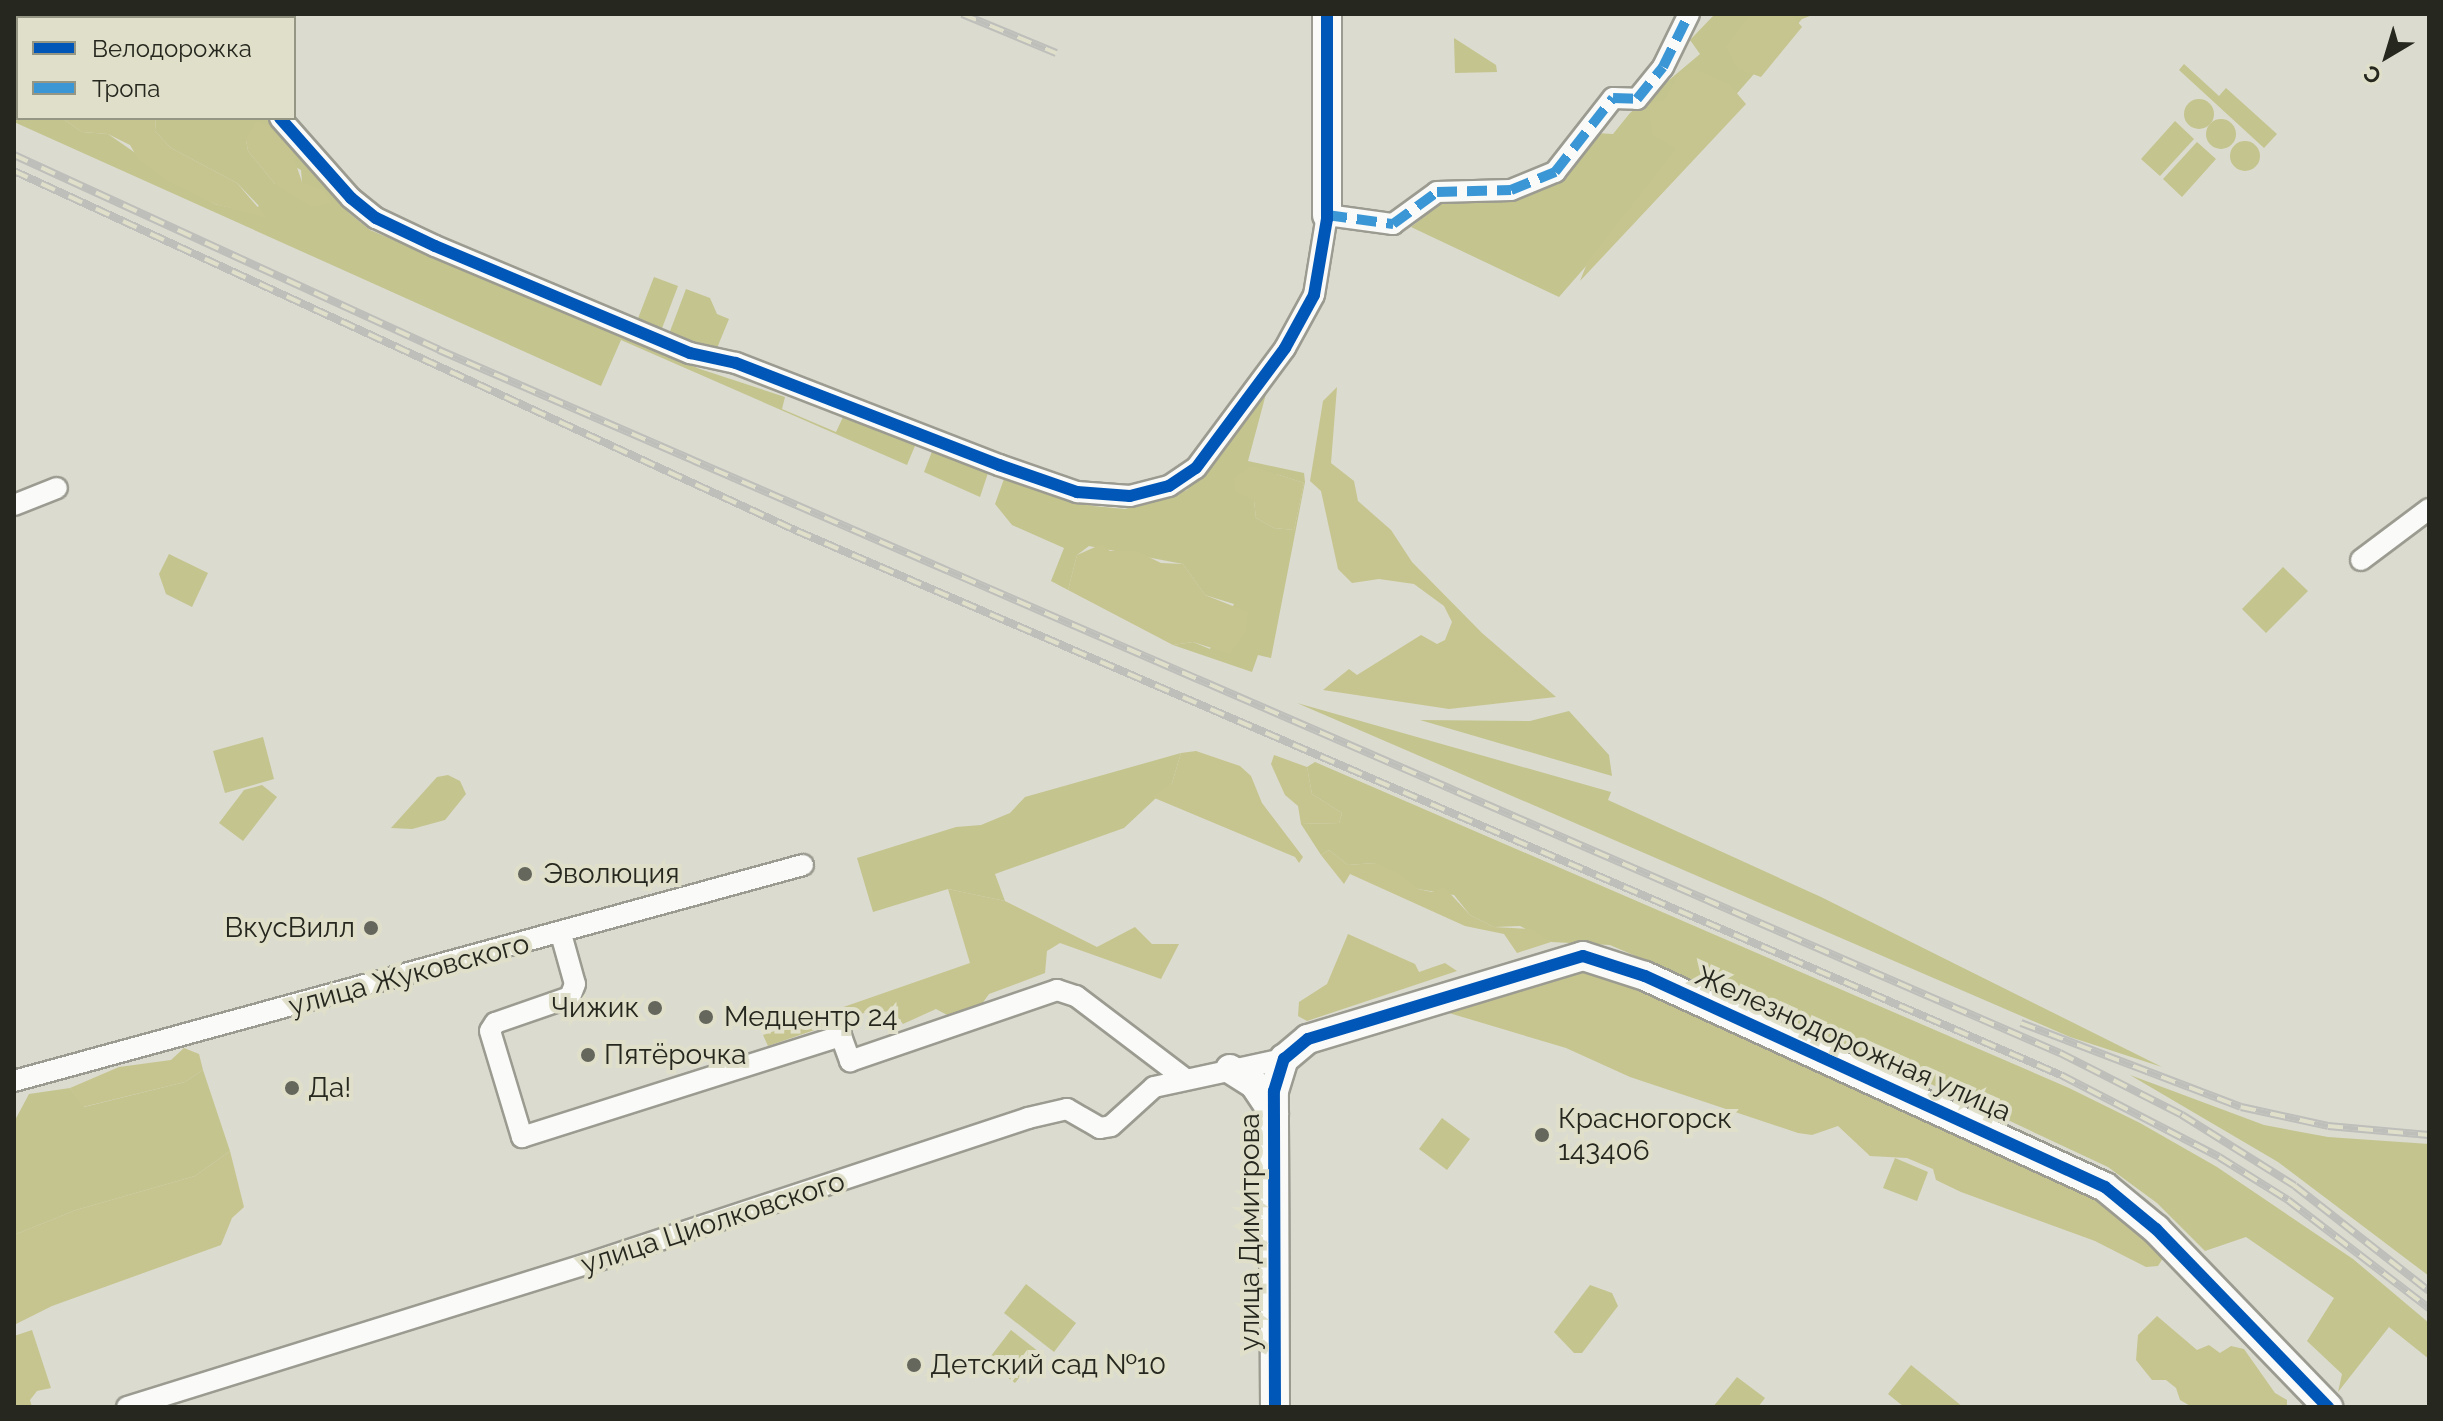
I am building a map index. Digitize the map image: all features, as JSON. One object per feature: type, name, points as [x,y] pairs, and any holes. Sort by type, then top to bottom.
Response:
[{"type":"street","points":[[282,120],[351,198],[376,218],[435,246],[690,353],[736,363],[1051,483],[1107,496],[1169,486],[1209,453],[1305,316],[1320,268],[1327,215],[1327,14]]},
{"type":"street","points":[[1327,215],[1393,224],[1437,192],[1511,190],[1555,172],[1613,98],[1637,99],[1663,67],[1689,14]]},
{"type":"street","points":[[14,505],[57,488]]},
{"type":"street","points":[[2361,560],[2429,509]]},
{"type":"street","name":"улица Жуковского","points":[[14,1081],[561,934],[803,865]]},
{"type":"street","points":[[561,934],[575,984],[570,997],[495,1023],[490,1031],[522,1137],[841,1036],[850,1061],[1057,990],[1076,996],[1184,1078]]},
{"type":"street","name":"Железнодорожная улица","points":[[1284,1059],[1308,1039],[1484,983],[1568,959],[1605,961],[2105,1187],[2156,1229],[2328,1407]]},
{"type":"street","name":"улица Циолковского","points":[[127,1407],[602,1259],[1059,1109],[1100,1128],[1111,1126],[1143,1094],[1184,1078],[1284,1059]]},
{"type":"street","name":"улица Димитрова","points":[[1275,1407],[1274,1114],[1275,1078],[1284,1059]]},
{"type":"street","points":[[1230,1069],[1254,1084],[1274,1114]]},
{"type":"green space","points":[[1715,14],[1815,14],[1802,19],[1559,297],[1411,227],[1443,202],[1515,199],[1561,181],[1596,133],[1613,134],[1630,113],[1700,54],[1690,40]]},
{"type":"green space","points":[[1454,38],[1496,65],[1497,72],[1455,73]]},
{"type":"green space","points":[[2184,64],[2219,96],[2226,88],[2277,134],[2264,148],[2179,70]]},
{"type":"green space","points":[[2199,99],[2209,104],[2214,114],[2209,124],[2199,129],[2189,124],[2184,114],[2189,104]]},
{"type":"green space","points":[[14,100],[16,120],[65,120],[82,132],[108,134],[183,186],[215,204],[248,212],[259,206],[237,183],[171,148],[155,131],[156,120],[268,120],[349,213],[370,230],[700,369],[785,397],[782,409],[836,432],[843,417],[917,441],[907,465],[621,340],[601,386],[14,122]],"holes":[[[246,140],[301,170],[302,182],[275,184],[248,151]]]},
{"type":"green space","points":[[2221,119],[2231,124],[2236,134],[2231,144],[2221,149],[2211,144],[2206,134],[2211,124]]},
{"type":"green space","points":[[2175,121],[2194,139],[2160,176],[2141,159]]},
{"type":"green space","points":[[2245,141],[2255,146],[2260,156],[2255,166],[2245,171],[2235,166],[2230,156],[2235,146]]},
{"type":"green space","points":[[2197,142],[2216,159],[2182,197],[2163,179]]},
{"type":"green space","points":[[654,277],[678,286],[661,331],[637,321]]},
{"type":"green space","points":[[686,289],[710,298],[717,314],[729,319],[717,348],[669,334]]},
{"type":"green space","points":[[1270,379],[1248,461],[1304,473],[1305,482],[1271,658],[1258,655],[1252,672],[1173,645],[1193,642],[1210,649],[1234,604],[1205,595],[1183,564],[1089,546],[1077,555],[1068,590],[1051,581],[1064,548],[1012,525],[995,504],[1004,479],[1093,506],[1125,509],[1187,490]],"holes":[[[1276,474],[1304,483],[1294,530],[1274,528],[1256,518],[1254,501]]]},
{"type":"green space","points":[[933,449],[989,470],[980,497],[924,472]]},
{"type":"green space","points":[[169,554],[208,573],[192,607],[166,594],[159,574]]},
{"type":"green space","points":[[2283,567],[2308,591],[2266,633],[2242,609]]},
{"type":"green space","points":[[1297,703],[1611,792],[1608,800],[1821,897],[2162,1067],[2070,1037]]},
{"type":"green space","points":[[1569,711],[1609,755],[1612,776],[1420,720],[1530,721]]},
{"type":"green space","points":[[263,737],[274,779],[225,793],[213,751]]},
{"type":"green space","points":[[1181,753],[1172,783],[1124,828],[995,874],[1005,901],[948,889],[873,912],[857,858],[956,827],[981,825],[1010,813],[1025,797]]},
{"type":"green space","points":[[1315,762],[2069,1088],[2140,1123],[2217,1167],[2353,1259],[2429,1323],[2429,1359],[2389,1327],[2338,1392],[2342,1374],[2307,1341],[2334,1298],[2246,1237],[2205,1251],[2157,1203],[2108,1167],[1903,1071],[1610,945],[1551,942],[1520,926],[1494,927],[1470,915],[1454,895],[1418,889],[1375,863],[1348,865],[1329,850],[1321,855],[1301,824],[1339,823],[1342,813],[1312,794],[1307,767]]},
{"type":"green space","points":[[448,775],[460,781],[466,794],[445,820],[412,829],[391,828],[437,777]]},
{"type":"green space","points":[[262,785],[277,797],[243,841],[219,823],[244,790]]},
{"type":"green space","points":[[203,1070],[230,1151],[195,1176],[76,1210],[14,1235],[14,1122],[29,1094],[70,1088],[84,1107],[185,1082]]},
{"type":"green space","points":[[2130,1075],[2264,1125],[2328,1137],[2429,1144],[2429,1276],[2278,1162]]},
{"type":"green space","points":[[1442,1118],[1470,1139],[1447,1170],[1419,1149]]},
{"type":"green space","points":[[1895,1158],[1928,1172],[1917,1201],[1883,1188]]},
{"type":"green space","points":[[1026,1284],[1076,1323],[1054,1352],[1004,1313]]},
{"type":"green space","points":[[1590,1285],[1612,1293],[1618,1306],[1582,1353],[1574,1353],[1554,1332]]},
{"type":"green space","points":[[1011,1330],[1039,1352],[1015,1383],[987,1361]]},
{"type":"green space","points":[[1911,1365],[1963,1407],[1904,1407],[1888,1394]]},
{"type":"green space","points":[[1737,1377],[1765,1398],[1758,1407],[1713,1407]]},
{"type":"shaded area","points":[[1751,14],[1791,14],[1802,27],[1761,77],[1738,69],[1726,47]]},
{"type":"shaded area","points":[[1694,69],[1729,84],[1746,104],[1580,281],[1588,261],[1676,149],[1652,134],[1649,103],[1664,100],[1680,72]]},
{"type":"shaded area","points":[[65,120],[156,120],[155,131],[171,148],[237,183],[267,218],[215,204],[166,180],[139,160],[130,145],[108,134],[82,132]]},
{"type":"shaded area","points":[[256,121],[267,125],[291,150],[302,182],[323,190],[332,203],[312,207],[275,184],[248,151],[246,140]]},
{"type":"shaded area","points":[[1337,387],[1331,463],[1354,481],[1358,501],[1391,530],[1412,562],[1482,633],[1556,697],[1449,709],[1323,690],[1349,669],[1357,675],[1421,635],[1437,644],[1445,640],[1452,622],[1444,606],[1414,584],[1379,579],[1352,583],[1338,569],[1321,491],[1310,481],[1323,401]]},
{"type":"shaded area","points":[[1251,466],[1304,483],[1294,530],[1274,528],[1256,518],[1254,501],[1235,491],[1234,478]]},
{"type":"shaded area","points":[[1102,544],[1110,551],[1136,551],[1161,563],[1183,564],[1205,595],[1248,612],[1246,631],[1230,654],[1193,642],[1173,645],[1068,590],[1077,555]]},
{"type":"shaded area","points":[[1196,751],[1240,766],[1251,776],[1262,803],[1303,857],[1299,863],[1295,857],[1152,797],[1172,783],[1181,753]]},
{"type":"shaded area","points":[[1274,755],[1307,767],[1312,794],[1342,813],[1339,823],[1301,824],[1298,806],[1285,795],[1271,764]]},
{"type":"shaded area","points":[[1329,850],[1348,865],[1375,863],[1398,873],[1418,889],[1432,892],[1444,887],[1470,915],[1494,927],[1532,929],[1551,942],[1517,953],[1504,934],[1465,926],[1350,874],[1344,884],[1321,855]]},
{"type":"shaded area","points":[[948,889],[1005,901],[1097,947],[1135,927],[1152,944],[1179,944],[1161,979],[1060,943],[1047,951],[1045,973],[989,994],[979,1008],[949,1016],[936,1009],[903,1024],[893,1011],[864,1013],[768,1046],[763,1035],[970,963]]},
{"type":"shaded area","points":[[1348,934],[1415,964],[1419,972],[1445,963],[1457,971],[1307,1021],[1298,1016],[1299,1002],[1327,984]]},
{"type":"shaded area","points":[[1595,969],[2099,1195],[2165,1255],[2158,1266],[2146,1267],[2095,1241],[1961,1192],[1936,1180],[1933,1169],[1907,1158],[1870,1156],[1838,1126],[1812,1135],[1798,1133],[1630,1077],[1566,1048],[1439,1010],[1554,973]]},
{"type":"shaded area","points":[[184,1048],[199,1054],[203,1070],[185,1082],[83,1107],[70,1088],[119,1067],[171,1060]]},
{"type":"shaded area","points":[[230,1151],[244,1207],[232,1218],[221,1245],[52,1306],[14,1325],[14,1235],[76,1210],[195,1176]]},
{"type":"shaded area","points":[[2157,1316],[2197,1350],[2209,1345],[2220,1353],[2231,1346],[2244,1349],[2275,1393],[2287,1400],[2287,1407],[2192,1407],[2180,1400],[2176,1388],[2166,1380],[2152,1380],[2136,1360],[2138,1335]]},
{"type":"shaded area","points":[[32,1330],[51,1388],[37,1391],[30,1400],[32,1407],[14,1407],[14,1336]]},
{"type":"railway","points":[[962,14],[1056,53]]},
{"type":"railway","points":[[14,155],[439,350],[2060,1053],[2182,1115],[2295,1186],[2429,1291]]},
{"type":"railway","points":[[14,171],[797,531],[2061,1075],[2219,1157],[2288,1200],[2429,1308]]},
{"type":"railway","points":[[2021,1023],[2241,1107],[2328,1126],[2429,1135]]},
{"type":"marked path","points":[[1327,215],[1393,224],[1437,192],[1511,190],[1555,172],[1613,98],[1637,99],[1663,67],[1689,14]]},
{"type":"cycle path","points":[[282,120],[351,198],[376,218],[435,246],[690,353],[736,363],[999,465],[1077,492],[1130,496],[1169,486],[1196,468],[1285,348],[1314,295],[1327,219],[1327,14]]},
{"type":"cycle path","points":[[1275,1407],[1274,1091],[1284,1059],[1308,1039],[1583,956],[1645,976],[2105,1187],[2156,1229],[2328,1407]]},
{"type":"place","name":"Эволюция","points":[[525,874]]},
{"type":"place","name":"ВкусВилл","points":[[371,928]]},
{"type":"place","name":"Чижик","points":[[655,1008]]},
{"type":"place","name":"Медцентр 24","points":[[706,1017]]},
{"type":"place","name":"Пятёрочка","points":[[588,1055]]},
{"type":"place","name":"Да!","points":[[292,1088]]},
{"type":"place","name":"Красногорск 143406","points":[[1542,1135]]},
{"type":"place","name":"Детский сад №10","points":[[914,1365]]}]
